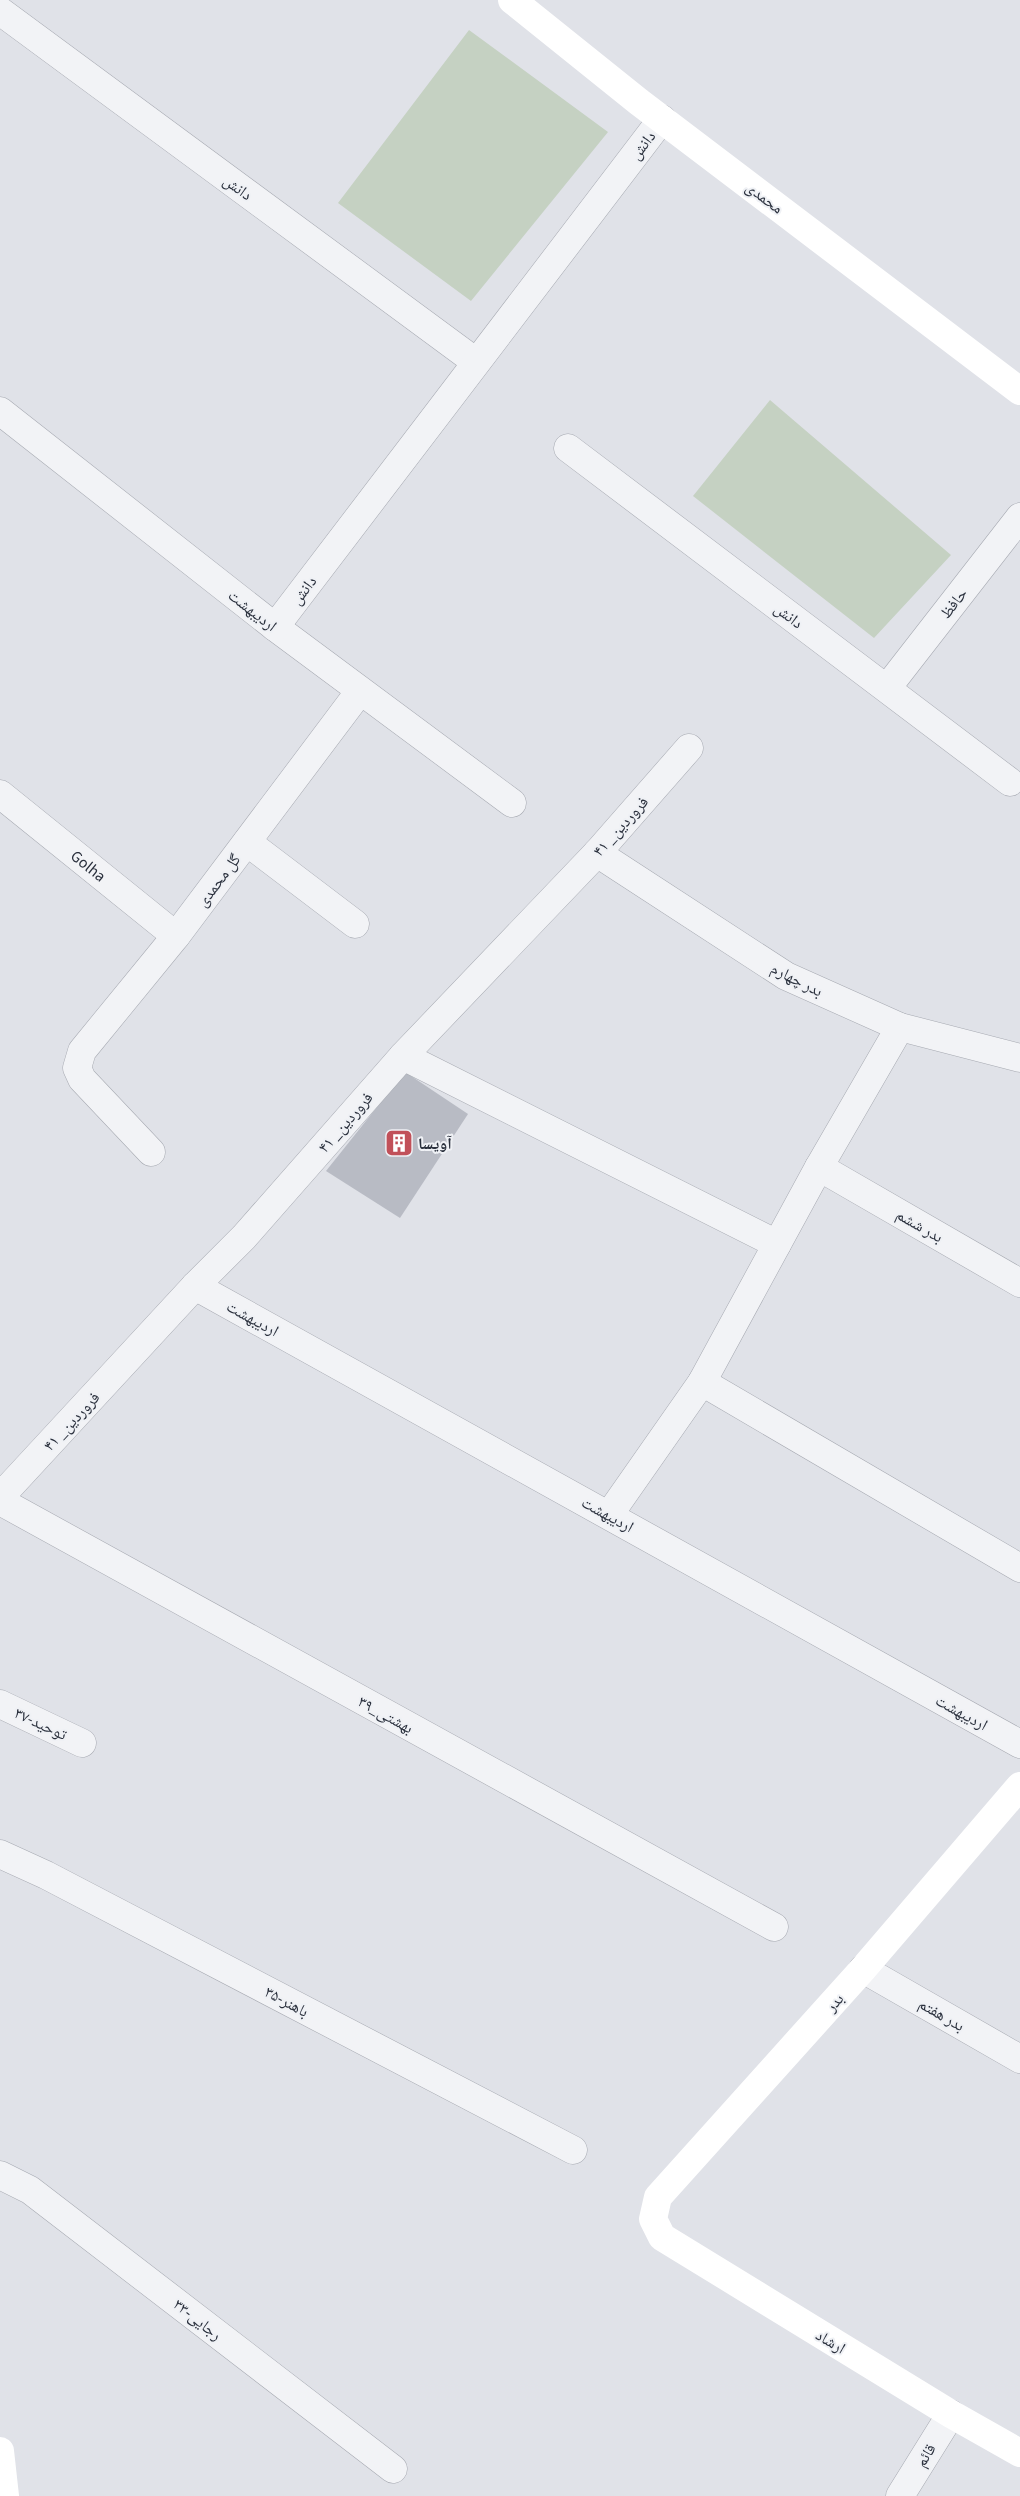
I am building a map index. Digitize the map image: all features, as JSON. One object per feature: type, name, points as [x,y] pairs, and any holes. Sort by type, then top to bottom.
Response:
[{"type":"street","name":"محمدی","points":[[512,0],[662,119],[1020,391]]},
{"type":"street","name":"دانش","points":[[0,11],[476,362]]},
{"type":"street","name":"دانش","points":[[275,627],[662,119]]},
{"type":"street","name":"اردیبهشت","points":[[0,411],[275,627],[512,803]]},
{"type":"street","name":"دانش","points":[[568,448],[1010,782]]},
{"type":"street","name":"حافظ","points":[[887,688],[1020,517]]},
{"type":"street","name":"گل محمدی","points":[[151,1152],[82,1079],[77,1068],[82,1051],[176,936],[360,691]]},
{"type":"street","name":"۴۱ _فروردین","points":[[0,1499],[195,1286],[244,1237],[403,1056],[597,853],[689,748]]},
{"type":"street","name":"Golha","points":[[0,794],[176,936]]},
{"type":"street","points":[[247,842],[355,924]]},
{"type":"street","name":"بدر چهارم","points":[[597,853],[786,976],[900,1027],[1020,1058]]},
{"type":"street","points":[[609,1514],[702,1382],[819,1167],[900,1027]]},
{"type":"street","points":[[403,1056],[777,1244]]},
{"type":"street","name":"بدر ششم","points":[[819,1167],[1020,1283]]},
{"type":"street","name":"اردیبهشت","points":[[195,1286],[609,1514],[1020,1744]]},
{"type":"street","points":[[702,1382],[1020,1568]]},
{"type":"street","name":"۳۹_بهشتی","points":[[0,1499],[774,1927]]},
{"type":"street","name":"۳۷-توحید","points":[[0,1704],[82,1743]]},
{"type":"street","name":"بدر","points":[[653,2219],[658,2197],[863,1969],[1020,1786]]},
{"type":"street","name":"۳۵-باهنر","points":[[0,1854],[46,1875],[573,2150]]},
{"type":"street","name":"بدر هفتم","points":[[863,1969],[1020,2059]]},
{"type":"street","name":"۳۳-رجایی","points":[[0,2175],[30,2190],[393,2469]]},
{"type":"street","name":"ارشاد","points":[[653,2219],[662,2237],[951,2414],[1020,2453]]},
{"type":"street","name":"قائم","points":[[900,2496],[951,2414]]},
{"type":"street","points":[[0,2451],[5,2496]]},
{"type":"green space","points":[[469,30],[608,132],[471,301],[338,203]]},
{"type":"green space","points":[[770,400],[951,555],[874,638],[693,496]]},
{"type":"building","name":"آویسا","points":[[405,1072],[468,1114],[400,1218],[326,1171]]},
{"type":"place","name":"آویسا","points":[[399,1143]]}]
